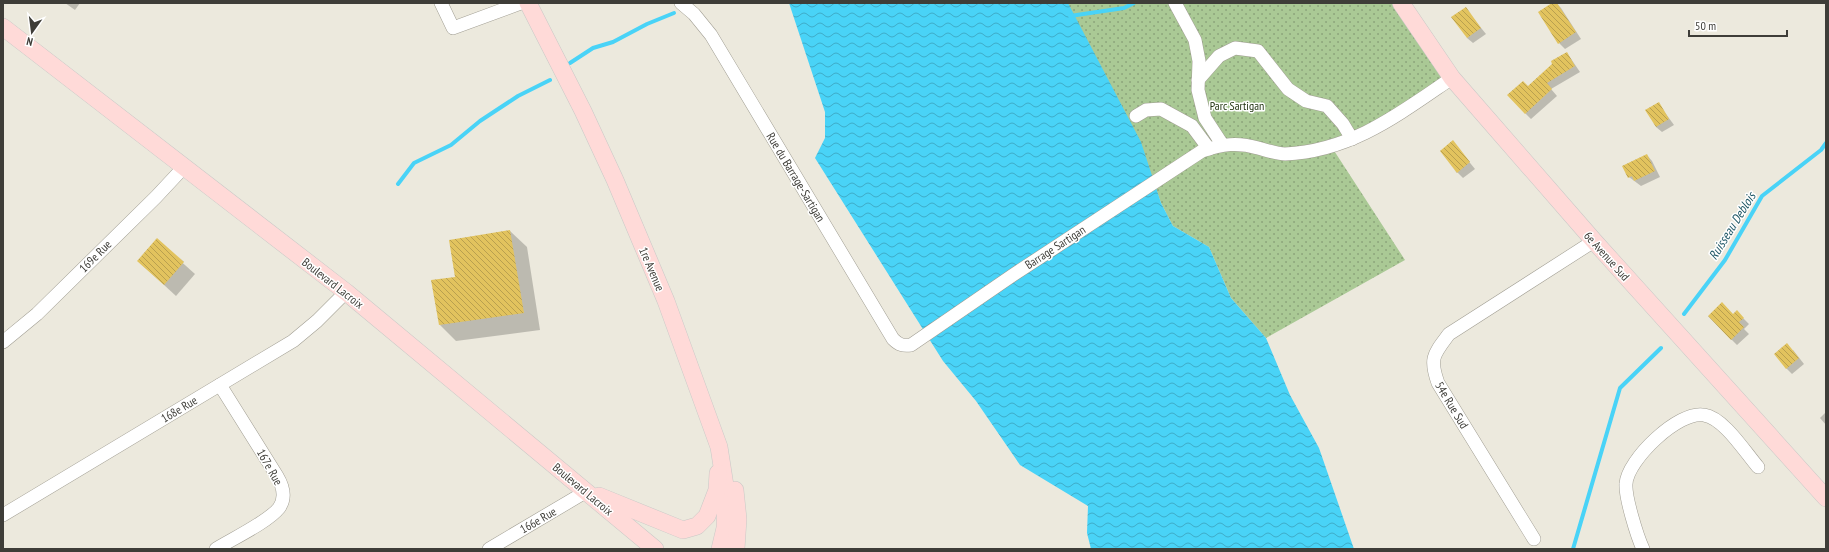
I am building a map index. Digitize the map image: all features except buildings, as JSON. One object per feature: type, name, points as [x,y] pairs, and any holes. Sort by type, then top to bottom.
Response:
[{"type":"main road","name":"1re Avenue","points":[[528,3],[583,111],[615,180],[666,301],[719,447],[726,492],[725,528],[720,549]]},
{"type":"main road","name":"6e Avenue Sud","points":[[1401,3],[1452,78],[1594,241],[1826,498]]},
{"type":"main road","name":"Boulevard Lacroix","points":[[3,26],[346,292],[655,549]]},
{"type":"main road","points":[[587,491],[683,530],[697,526],[707,516],[717,490],[719,447]]},
{"type":"main road","points":[[719,447],[734,480],[738,519],[736,549]]},
{"type":"street","points":[[441,3],[453,28],[521,3]]},
{"type":"street","name":"Rue du Barrage-Sartigan","points":[[681,3],[694,14],[711,35],[893,339],[898,344],[911,345]]},
{"type":"street","points":[[1175,3],[1195,40],[1199,61],[1198,90],[1205,118],[1222,144]]},
{"type":"street","points":[[1198,80],[1219,56],[1235,48],[1258,51],[1288,89],[1306,101],[1327,106],[1343,124],[1352,139]]},
{"type":"street","points":[[1136,116],[1146,110],[1161,109],[1192,126],[1205,150],[1222,144],[1251,146],[1283,154],[1320,150],[1352,139],[1384,124],[1452,78]]},
{"type":"street","name":"Barrage Sartigan","points":[[911,345],[1013,275],[1205,150]]},
{"type":"street","name":"169e Rue","points":[[3,342],[37,314],[156,197],[184,166]]},
{"type":"street","name":"54e Rue Sud","points":[[1534,539],[1438,383],[1432,367],[1437,350],[1449,334],[1594,241]]},
{"type":"street","name":"168e Rue","points":[[3,515],[293,341],[317,322],[346,292]]},
{"type":"street","name":"167e Rue","points":[[216,549],[270,517],[279,508],[283,497],[283,486],[220,384]]},
{"type":"street","points":[[1643,549],[1637,534],[1626,484],[1635,460],[1646,447],[1673,426],[1688,416],[1704,415],[1718,422],[1758,468]]},
{"type":"street","name":"166e Rue","points":[[489,549],[587,491]]},
{"type":"green space","name":"Parc Sartigan","points":[[1066,3],[1401,3],[1452,78],[1331,146],[1405,260],[1266,338],[1231,298],[1209,247],[1173,226],[1161,203],[1153,181]]},
{"type":"water","points":[[789,3],[1068,3],[1141,142],[1161,203],[1173,226],[1209,247],[1231,298],[1266,338],[1290,395],[1319,448],[1354,549],[1091,549],[1087,533],[1088,506],[1020,465],[976,401],[943,361],[815,158],[825,138],[825,112]]},
{"type":"waterway","points":[[1070,16],[1124,8],[1134,3]]},
{"type":"waterway","points":[[570,63],[593,48],[613,42],[647,24],[674,13]]},
{"type":"waterway","points":[[398,184],[414,163],[451,145],[480,121],[518,96],[550,80]]},
{"type":"waterway","name":"Ruisseau Deblois","points":[[1684,314],[1725,260],[1762,196],[1821,150],[1826,143]]},
{"type":"waterway","points":[[1573,549],[1620,388],[1661,348]]}]
